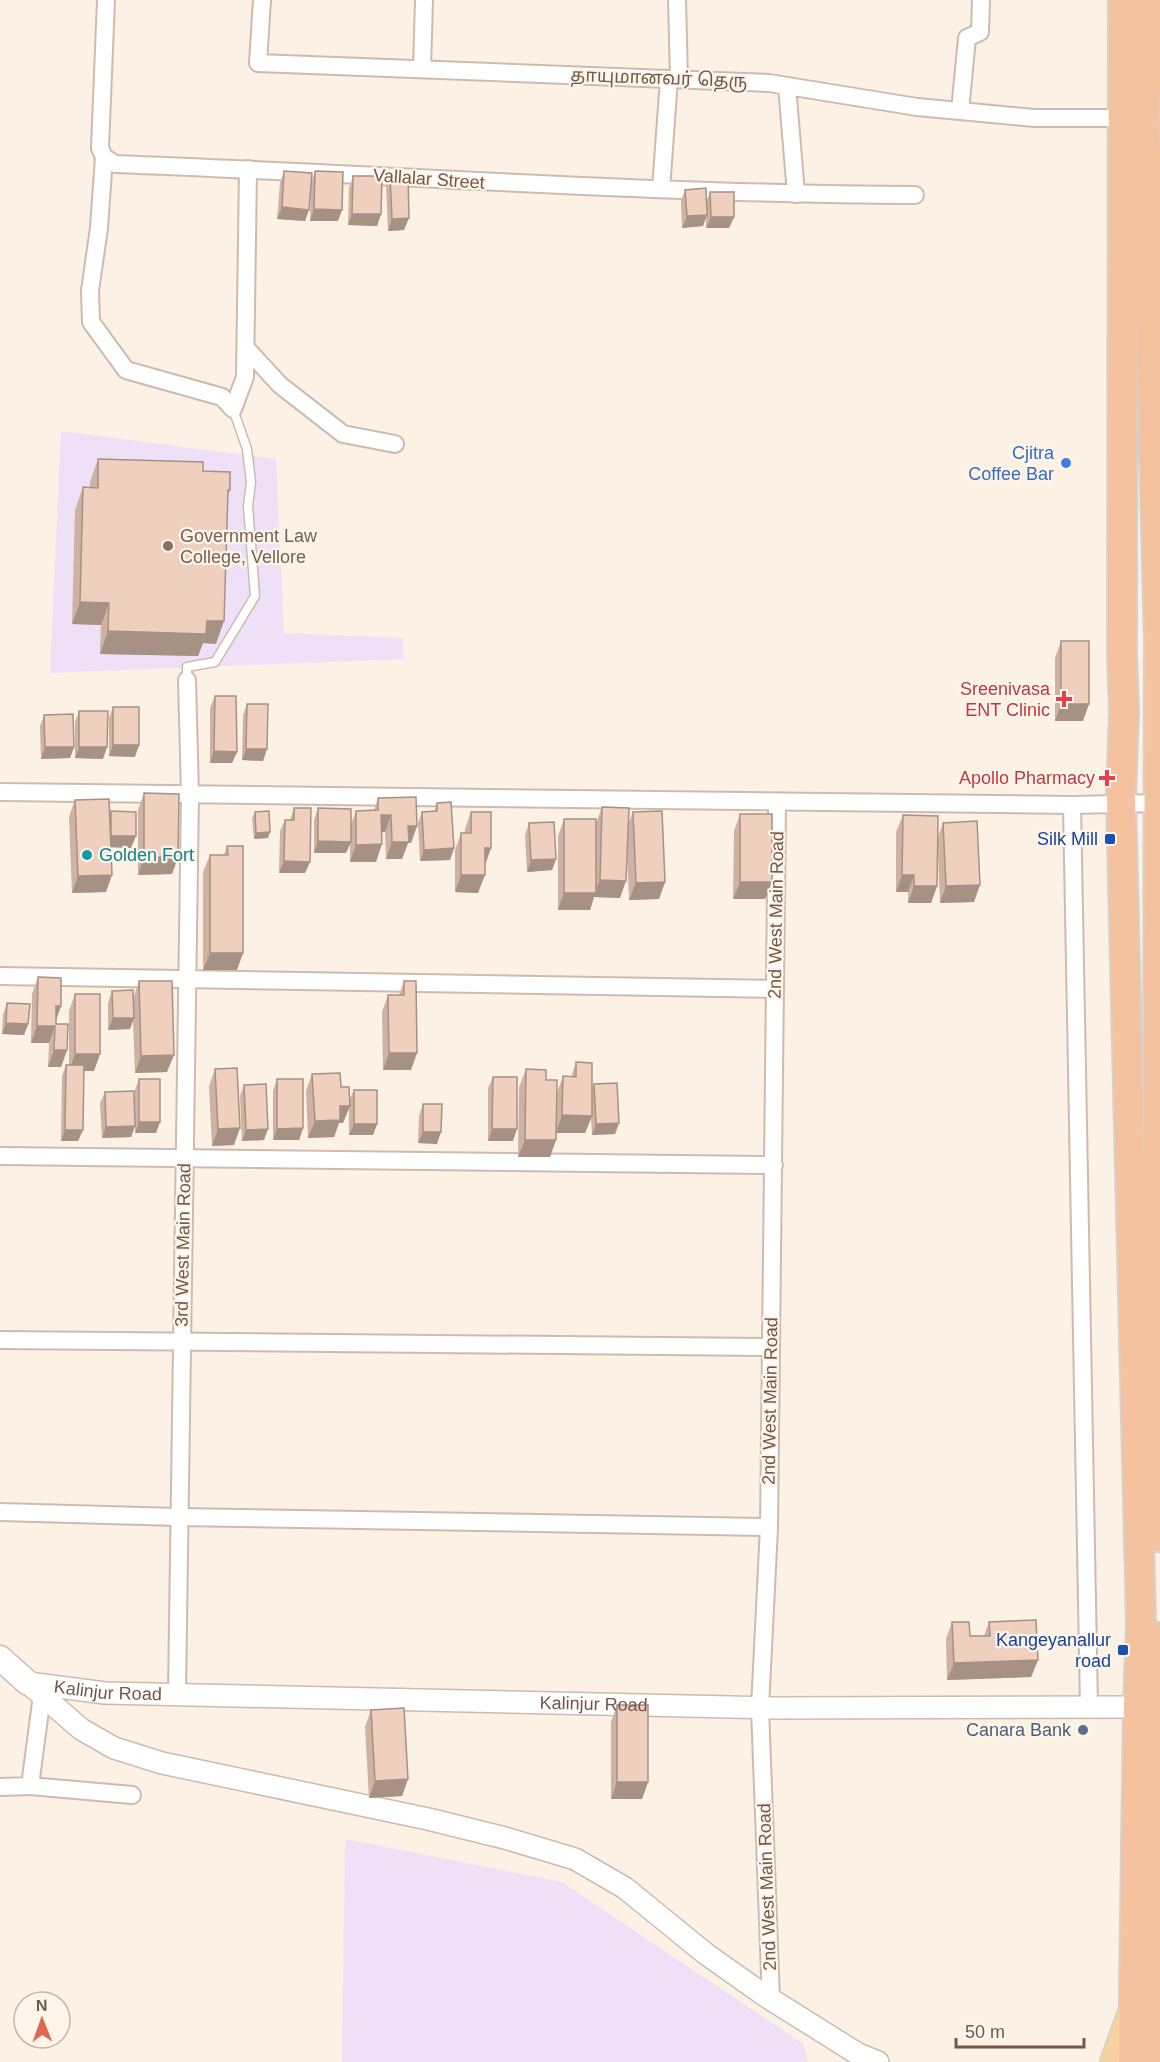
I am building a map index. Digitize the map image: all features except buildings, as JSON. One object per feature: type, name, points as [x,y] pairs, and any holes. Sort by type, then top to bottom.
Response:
[{"type":"highway","points":[[1123,0],[1122,655],[1124,717],[1122,805],[1152,1607]]},
{"type":"highway","points":[[1149,0],[1145,117],[1159,640],[1152,1607],[1152,1707],[1159,1961],[1157,2062]]},
{"type":"highway","points":[[1133,2062],[1134,2008],[1152,1707]]},
{"type":"main road","points":[[1124,717],[1159,717]]},
{"type":"main road","points":[[0,1658],[35,1689]]},
{"type":"main road","points":[[1114,2062],[1134,2008],[1158,1993]]},
{"type":"street","points":[[106,0],[100,148],[104,157],[99,228],[90,291],[91,322],[126,370],[222,398],[233,409],[245,377],[248,169]]},
{"type":"street","name":"தாயுமானவர் தெரு","points":[[262,0],[258,63],[769,83],[917,107],[1034,118],[1122,118]]},
{"type":"street","points":[[422,69],[424,0]]},
{"type":"street","points":[[661,189],[674,79],[677,0]]},
{"type":"street","points":[[960,111],[968,38],[980,32],[981,0]]},
{"type":"street","points":[[787,86],[796,194]]},
{"type":"street","name":"Vallalar Street","points":[[104,157],[115,164],[340,173],[490,183],[796,194],[915,195]]},
{"type":"street","points":[[246,348],[280,385],[343,434],[395,444]]},
{"type":"street","name":"3rd West Main Road","points":[[177,1694],[190,795],[187,680]]},
{"type":"street","points":[[0,792],[1072,806],[1122,805],[1158,788]]},
{"type":"street","name":"2nd West Main Road","points":[[771,2000],[760,1708],[769,1527],[777,802]]},
{"type":"street","points":[[1072,806],[1089,1707]]},
{"type":"street","points":[[0,976],[775,989]]},
{"type":"street","points":[[0,1156],[774,1166]]},
{"type":"street","points":[[0,1340],[770,1347]]},
{"type":"street","points":[[0,1512],[769,1527]]},
{"type":"street","points":[[30,1786],[35,1689]]},
{"type":"street","name":"Kalinjur Road","points":[[35,1689],[105,1693],[760,1708],[1152,1707]]},
{"type":"street","name":"Kalinjur Road","points":[[35,1689],[81,1729],[114,1748],[162,1763],[428,1819],[505,1838],[575,1859],[625,1888],[706,1954],[771,2000],[858,2054],[878,2062]]},
{"type":"street","points":[[0,1787],[30,1786],[132,1795]]},
{"type":"lane","points":[[187,680],[187,667],[215,662],[255,596],[248,506],[251,482],[247,449],[233,409]]},
{"type":"shaded area","name":"Government Law College, Vellore","points":[[61,431],[276,459],[284,633],[402,638],[404,659],[50,673]]},
{"type":"shaded area","points":[[345,1839],[562,1882],[803,2044],[808,2062],[342,2062]]},
{"type":"place","name":"Cjitra Coffee Bar","points":[[1066,463]]},
{"type":"place","name":"Government Law College, Vellore","points":[[168,546]]},
{"type":"place","name":"Sreenivasa ENT Clinic","points":[[1064,699]]},
{"type":"place","name":"Apollo Pharmacy","points":[[1107,778]]},
{"type":"place","name":"Silk Mill","points":[[1110,839]]},
{"type":"place","name":"Golden Fort","points":[[87,855]]},
{"type":"place","name":"Kangeyanallur road","points":[[1123,1650]]},
{"type":"place","name":"Canara Bank","points":[[1083,1730]]}]
